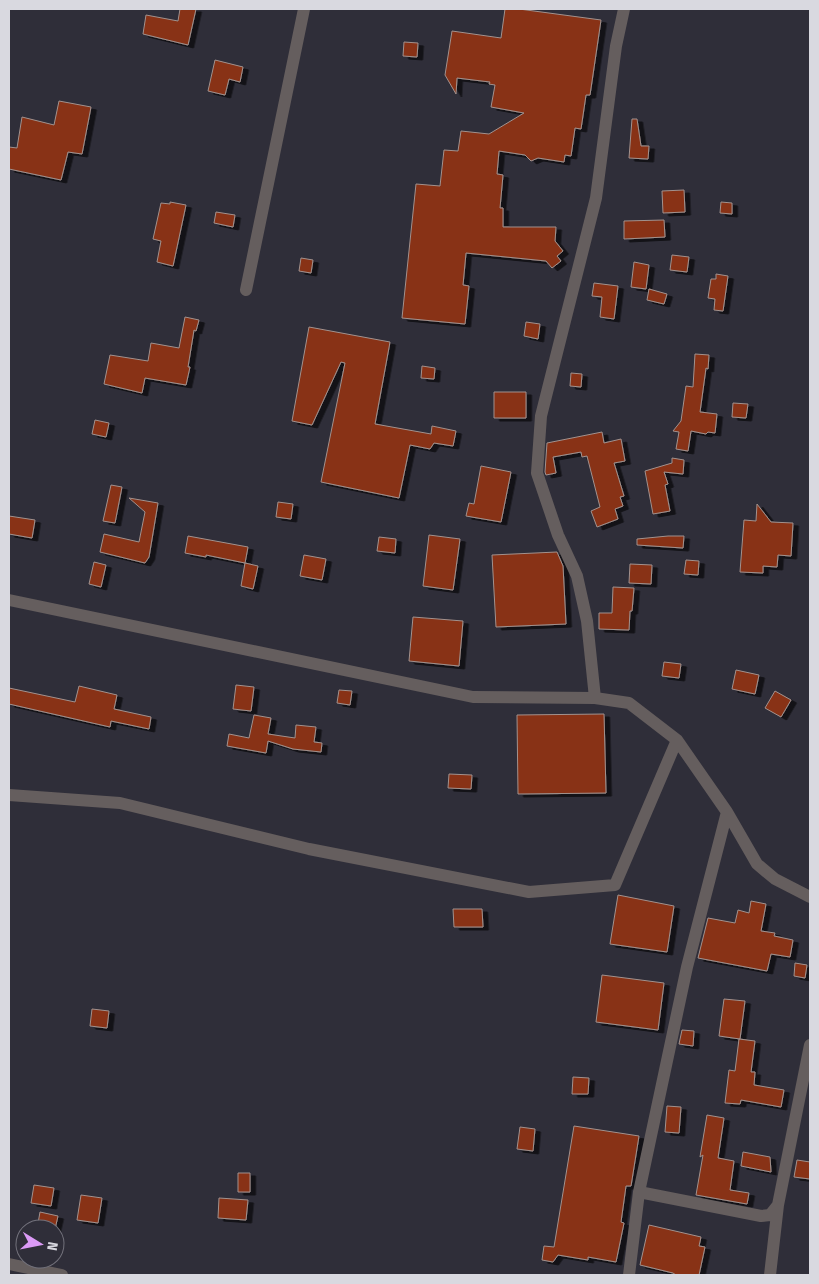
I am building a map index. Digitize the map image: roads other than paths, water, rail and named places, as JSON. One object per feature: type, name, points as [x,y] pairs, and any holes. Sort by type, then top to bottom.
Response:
[{"type":"street","points":[[246,290],[304,9]]},
{"type":"street","points":[[595,698],[587,621],[577,576],[558,535],[536,474],[541,416],[596,198],[616,46],[624,9]]},
{"type":"street","points":[[9,600],[473,697],[595,698],[629,703],[677,740],[727,812],[757,864],[775,879],[810,897]]},
{"type":"street","points":[[9,795],[120,803],[309,849],[529,892],[614,885],[677,740]]},
{"type":"street","points":[[629,1275],[639,1192],[687,967],[727,812]]},
{"type":"street","points":[[770,1275],[778,1205],[810,1045]]},
{"type":"street","points":[[639,1192],[762,1216],[770,1214],[778,1205]]},
{"type":"street","points":[[9,1264],[62,1275]]}]
